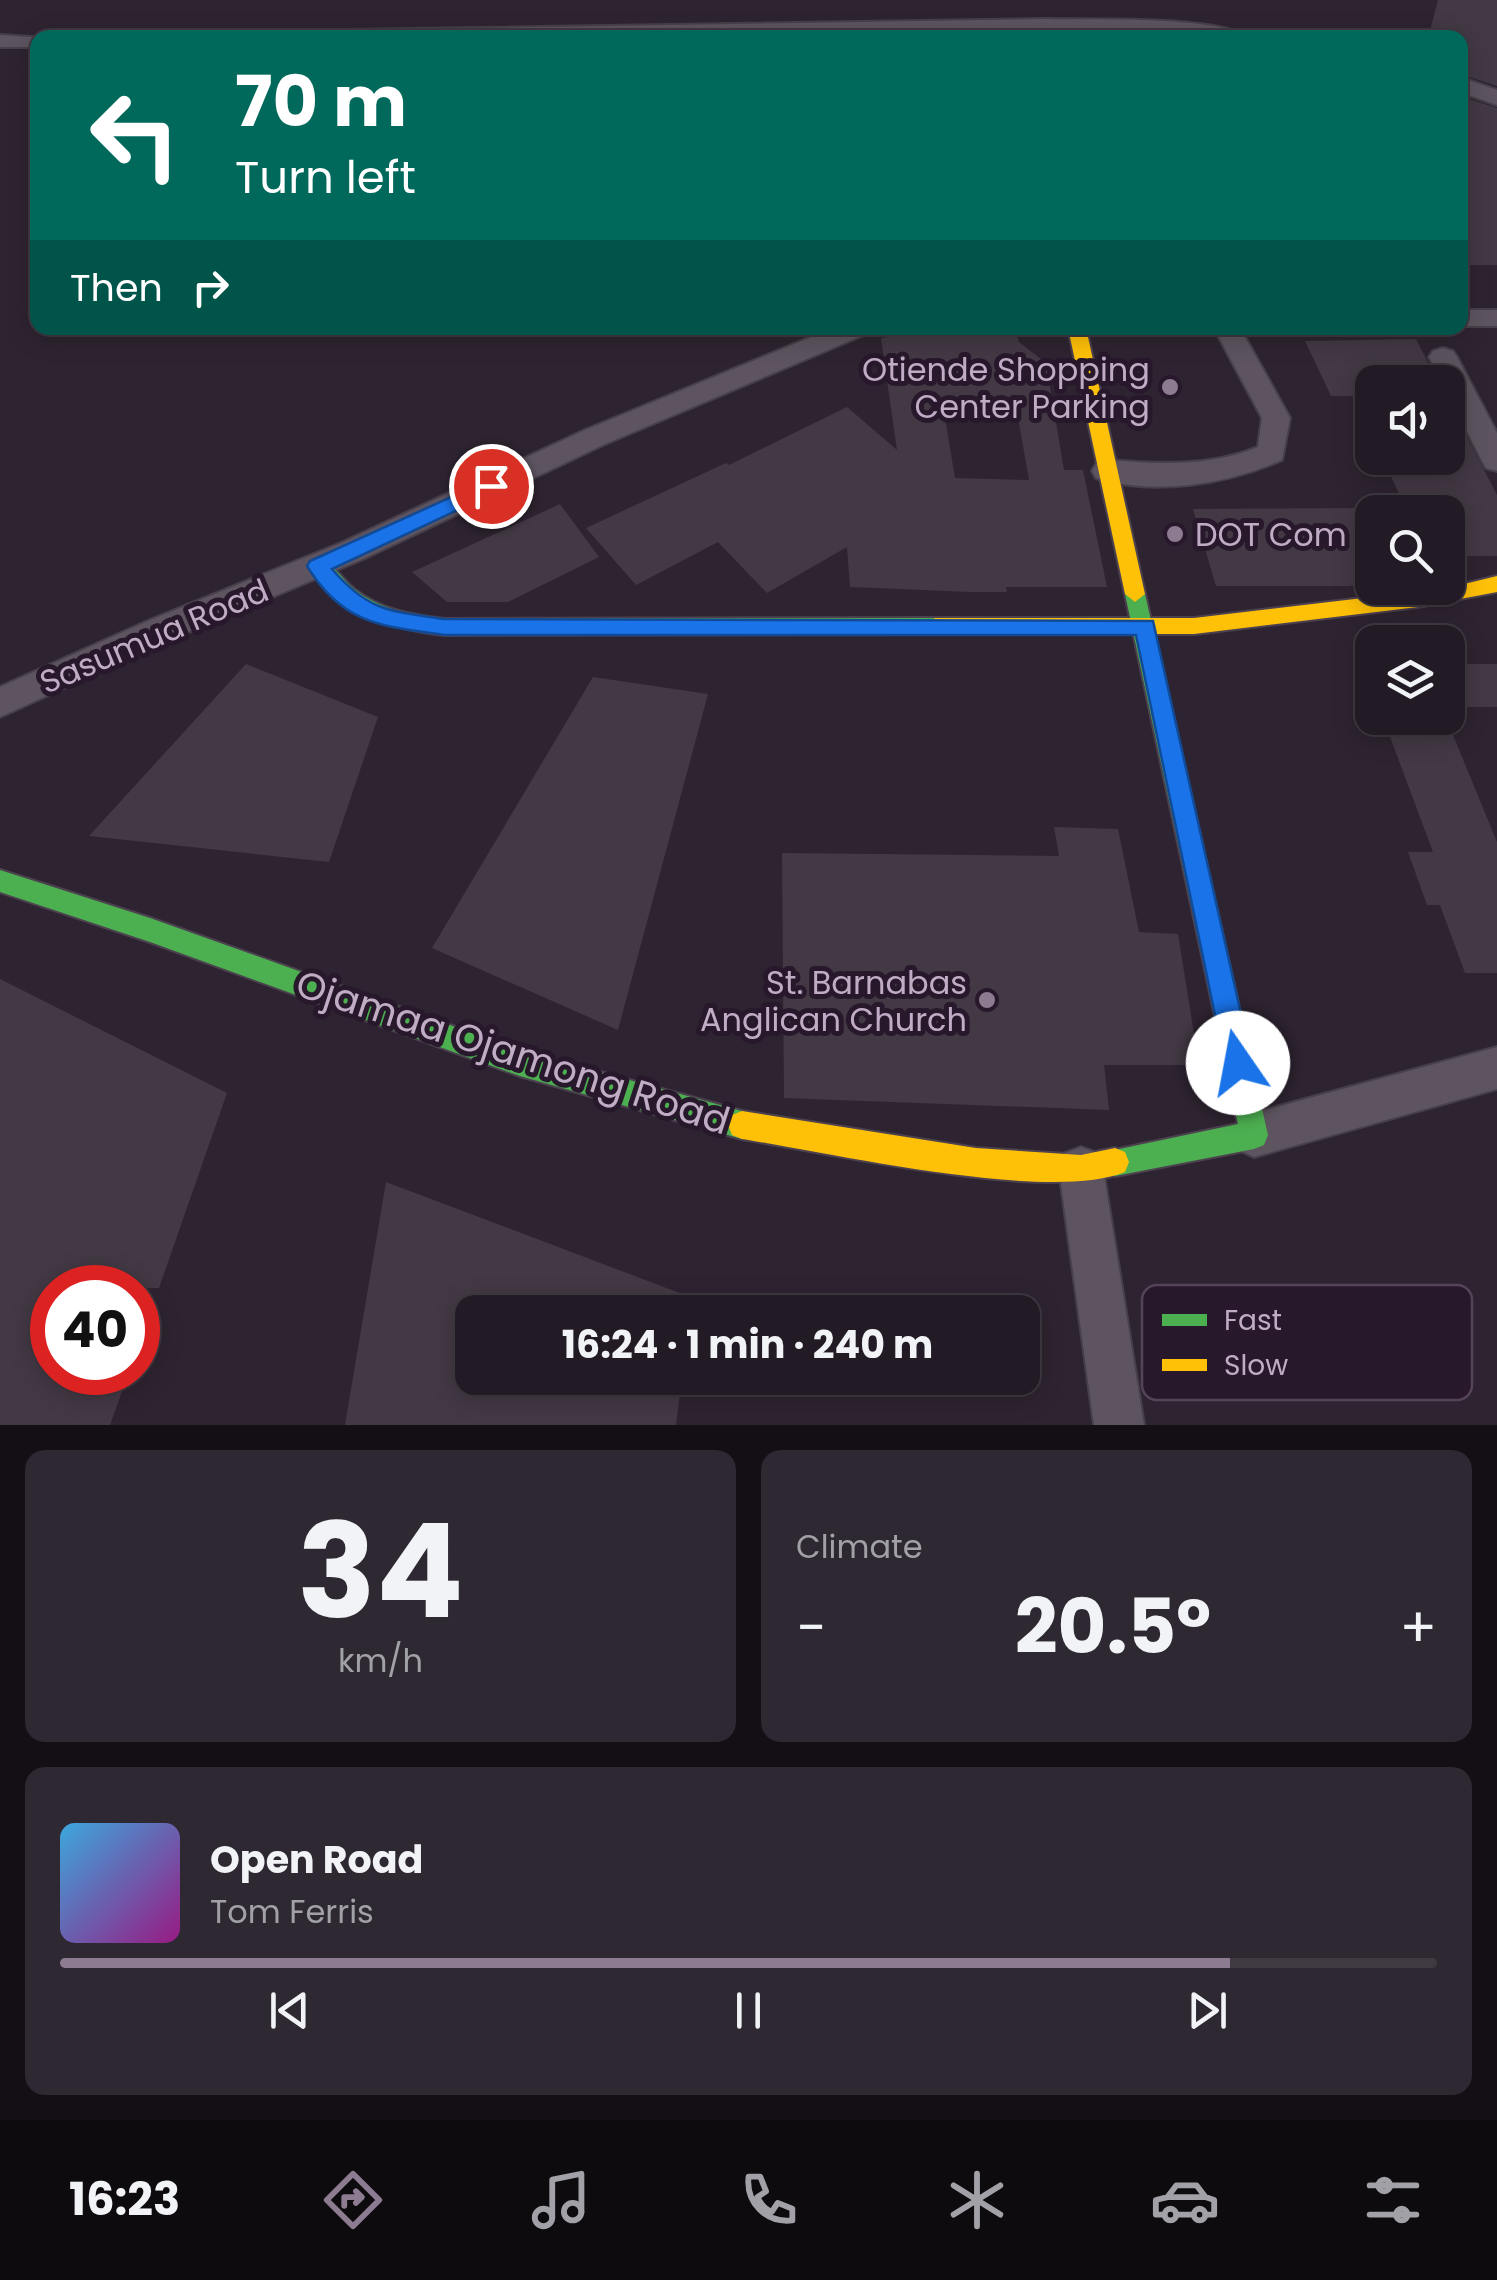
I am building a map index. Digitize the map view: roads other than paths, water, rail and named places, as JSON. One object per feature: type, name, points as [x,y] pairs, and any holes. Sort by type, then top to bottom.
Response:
[{"type":"street","points":[[852,0],[855,28]]},
{"type":"street","points":[[1112,26],[1120,2]]},
{"type":"street","points":[[1014,30],[1112,26],[1190,30]]},
{"type":"street","points":[[729,30],[910,30]]},
{"type":"street","points":[[0,42],[30,41]]},
{"type":"street","points":[[1468,87],[1497,98]]},
{"type":"street","points":[[1468,318],[1497,318]]},
{"type":"street","name":"Sasumua Road","points":[[0,703],[162,629],[318,566],[595,437],[830,335]]},
{"type":"street","points":[[1079,335],[1254,1135],[1497,1068]]},
{"type":"street","points":[[1107,471],[1183,476],[1239,469],[1272,453],[1276,418],[1232,335]]},
{"type":"street","points":[[1443,357],[1497,461]]},
{"type":"street","points":[[318,566],[346,600],[374,617],[444,627],[1145,627],[1295,616],[1497,584]]},
{"type":"street","name":"Ojamaa Ojamong Road","points":[[0,881],[150,930],[520,1063],[753,1128],[976,1162],[1081,1169],[1254,1135]]},
{"type":"street","points":[[1081,1169],[1119,1425]]},
{"type":"place","name":"Otiende Shopping Center Parking","points":[[1170,387]]},
{"type":"place","name":"DOT Com","points":[[1175,534]]},
{"type":"place","name":"St. Barnabas Anglican Church","points":[[987,1000]]}]
